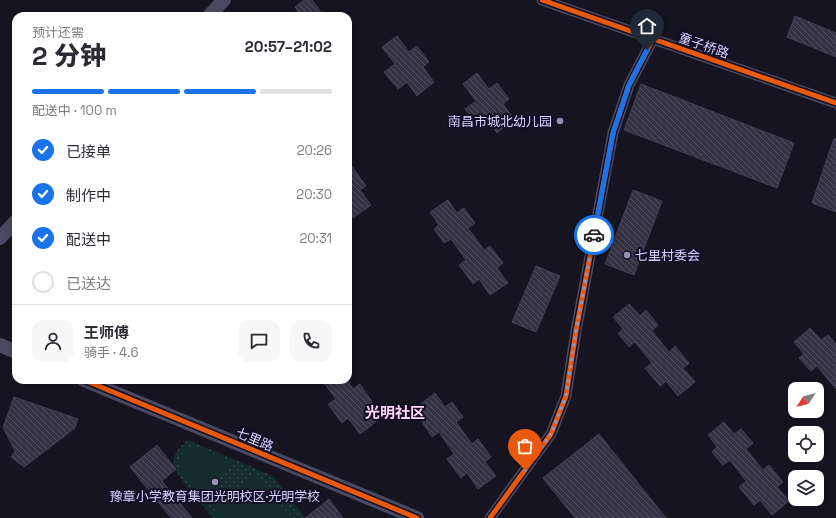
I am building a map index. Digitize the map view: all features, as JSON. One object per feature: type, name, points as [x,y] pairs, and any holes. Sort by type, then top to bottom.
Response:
[{"type":"street","points":[[213,12],[224,0]]},
{"type":"street","name":"童子桥路","points":[[542,0],[836,103]]},
{"type":"street","points":[[490,518],[551,434],[566,396],[577,324],[613,133],[629,85],[653,39]]},
{"type":"street","points":[[0,238],[12,225]]},
{"type":"street","points":[[0,345],[12,350]]},
{"type":"street","name":"七里路","points":[[94,384],[417,518]]},
{"type":"green space","points":[[188,440],[273,476],[305,518],[213,518],[179,476],[174,464],[174,457]]},
{"type":"green space","points":[[194,445],[235,463],[214,478],[207,488],[203,500],[183,474],[178,464],[183,452]]},
{"type":"green space","points":[[256,473],[292,518],[221,518],[213,508]]},
{"type":"building","points":[[304,0],[312,0],[321,12],[298,12],[295,7]]},
{"type":"building","points":[[795,16],[836,33],[836,57],[787,37]]},
{"type":"building","points":[[397,36],[409,52],[417,46],[429,62],[423,67],[434,82],[417,96],[407,82],[398,89],[384,72],[395,64],[382,47]]},
{"type":"building","points":[[477,73],[489,89],[497,83],[509,99],[503,104],[514,119],[497,133],[487,119],[478,126],[465,109],[476,101],[463,84]]},
{"type":"building","points":[[641,84],[794,143],[777,188],[624,130]]},
{"type":"building","points":[[834,138],[836,139],[836,212],[812,203]]},
{"type":"building","points":[[352,167],[366,186],[360,190],[371,205],[353,218]]},
{"type":"building","points":[[633,190],[662,201],[634,275],[605,264]]},
{"type":"building","points":[[448,200],[457,213],[464,208],[475,223],[468,228],[484,250],[490,246],[503,263],[497,268],[508,283],[490,295],[479,279],[473,284],[459,265],[466,260],[451,239],[444,243],[434,229],[439,225],[430,212]]},
{"type":"building","points":[[536,266],[560,276],[536,332],[512,322]]},
{"type":"building","points":[[629,304],[640,316],[646,310],[658,325],[652,331],[669,352],[675,346],[689,363],[683,368],[695,382],[678,396],[666,381],[660,386],[645,368],[652,363],[635,342],[629,347],[618,333],[623,329],[613,317]]},
{"type":"building","points":[[810,328],[821,340],[828,335],[836,344],[836,389],[817,366],[811,371],[799,358],[804,354],[794,342]]},
{"type":"building","points":[[325,384],[350,384],[353,389],[360,384],[372,402],[366,407],[377,421],[360,434],[348,418],[342,423],[328,404],[336,399]]},
{"type":"building","points":[[435,393],[445,407],[452,402],[463,417],[456,422],[472,444],[478,439],[491,457],[485,462],[496,476],[478,489],[467,473],[461,478],[447,459],[454,454],[439,432],[432,437],[422,422],[427,419],[418,406]]},
{"type":"building","points":[[14,397],[78,419],[75,428],[24,467],[11,457],[15,451],[3,427]]},
{"type":"building","points":[[724,422],[734,434],[741,429],[753,443],[746,449],[763,470],[769,465],[783,482],[777,487],[788,502],[772,515],[760,500],[754,505],[739,487],[746,481],[730,460],[723,465],[712,452],[717,447],[708,435]]},
{"type":"building","points":[[599,434],[666,518],[575,518],[543,478]]},
{"type":"building","points":[[157,445],[176,469],[162,481],[192,518],[171,518],[130,467]]},
{"type":"building","points":[[329,499],[343,518],[305,518]]},
{"type":"cycle path","points":[[542,0],[836,103]]},
{"type":"cycle path","points":[[490,518],[551,434],[566,396],[576,331],[613,133],[629,85],[653,39]]},
{"type":"cycle path","points":[[94,384],[417,518]]},
{"type":"way so far","points":[[525,470],[551,434],[566,396],[576,331],[594,235]]},
{"type":"place","name":"南昌市城北幼儿园","points":[[560,121]]},
{"type":"place","name":"七里村委会","points":[[627,255]]},
{"type":"place","name":"豫章小学教育集团光明校区·光明学校","points":[[215,482]]},
{"type":"district","name":"光明社区","points":[[395,413]]},
{"type":"route","points":[[594,235],[613,133],[629,85],[647,50]]}]
